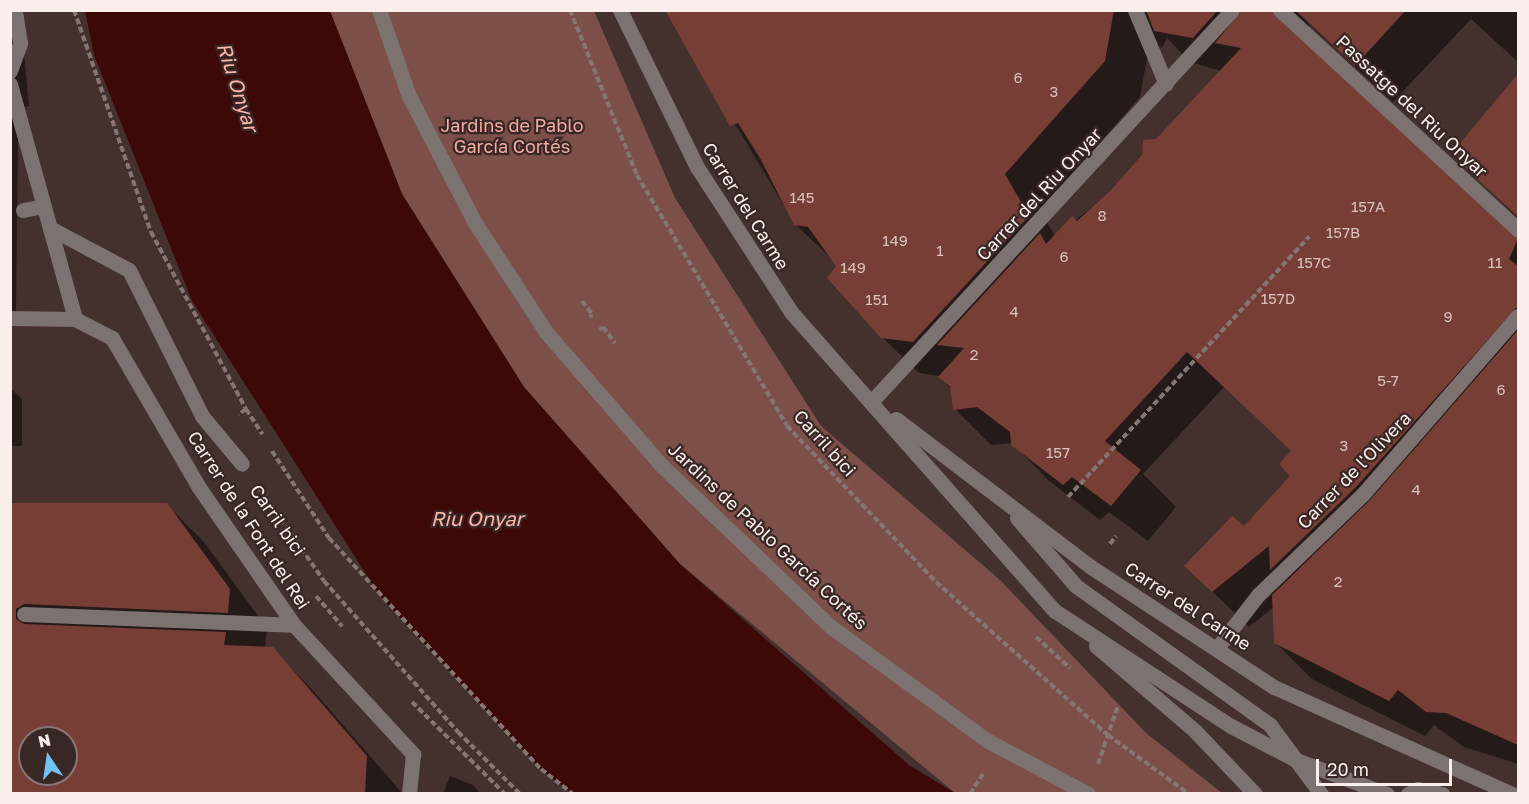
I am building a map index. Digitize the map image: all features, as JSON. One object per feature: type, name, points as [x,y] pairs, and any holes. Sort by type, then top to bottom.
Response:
[{"type":"street","points":[[10,71],[21,44],[15,10]]},
{"type":"street","name":"Jardins de Pablo García Cortés","points":[[379,10],[409,96],[475,223],[546,332],[662,466],[831,627],[988,741],[1088,794]]},
{"type":"street","name":"Carrer del Carme","points":[[620,10],[667,112],[729,219],[791,312],[872,400],[1055,611],[1231,726],[1296,760],[1387,794]]},
{"type":"street","points":[[1135,10],[1166,84]]},
{"type":"street","name":"Carrer del Riu Onyar","points":[[872,400],[1232,10]]},
{"type":"street","name":"Passatge del Riu Onyar","points":[[1280,10],[1518,230]]},
{"type":"street","points":[[10,84],[75,320],[10,318]]},
{"type":"street","points":[[23,210],[44,206]]},
{"type":"street","name":"Carrer de la Font del Rei","points":[[50,228],[129,270],[202,416],[242,464]]},
{"type":"street","name":"Carrer de l'Olivera","points":[[1217,648],[1258,595],[1363,494],[1518,316]]},
{"type":"street","name":"Carrer de la Font del Rei","points":[[75,320],[112,338],[198,486],[294,625],[413,754],[409,794]]},
{"type":"street","name":"Carrer del Carme","points":[[872,400],[1091,567],[1274,687],[1512,794]]},
{"type":"street","points":[[993,492],[1076,586],[1270,725],[1321,794]]},
{"type":"street","points":[[1055,611],[1195,731],[1255,794]]},
{"type":"street","points":[[24,614],[294,625]]},
{"type":"street","points":[[1408,794],[1418,789],[1442,794]]},
{"type":"path","points":[[74,10],[151,232],[246,410],[329,538],[541,769],[573,794]]},
{"type":"path","name":"Carril bici","points":[[570,10],[637,175],[787,426],[936,582],[1108,735],[1189,794]]},
{"type":"path","points":[[1068,496],[1309,237]]},
{"type":"path","points":[[582,302],[593,315],[589,317]]},
{"type":"path","points":[[599,330],[603,327],[615,343]]},
{"type":"path","points":[[233,419],[246,410]]},
{"type":"path","points":[[242,464],[324,581],[458,732],[520,794]]},
{"type":"path","points":[[312,591],[348,632]]},
{"type":"path","points":[[408,698],[505,794]]},
{"type":"green space","name":"Jardins de Pablo García Cortés","points":[[330,11],[594,11],[675,198],[821,426],[1000,580],[1146,733],[1222,793],[955,793],[680,564],[524,387],[402,194]]},
{"type":"water","name":"Riu Onyar","points":[[85,11],[330,11],[402,194],[524,387],[680,564],[909,765],[955,793],[571,793],[541,769],[380,596],[192,301],[94,55]]},
{"type":"building","points":[[665,10],[1114,10],[1105,61],[1005,174],[1029,216],[913,342],[881,338],[827,278],[836,266],[808,227],[794,225],[761,160],[738,123],[730,126]]},
{"type":"building","points":[[1146,10],[1218,10],[1193,38],[1154,31]]},
{"type":"building","points":[[1242,10],[1271,10],[1518,239],[1509,259],[1518,266],[1518,306],[1356,487],[1270,570],[1269,546],[1212,592],[1184,566],[1232,516],[1244,526],[1290,476],[1279,464],[1291,451],[1187,352],[1105,441],[1141,470],[1111,506],[1072,477],[1063,485],[1011,445],[1010,432],[977,407],[953,410],[950,386],[938,377],[964,348],[937,345],[1040,233],[1046,244],[1072,216],[1077,221],[1110,191],[1142,155],[1143,140],[1156,139],[1241,48],[1215,43]]},
{"type":"building","points":[[1295,10],[1406,10],[1355,66]]},
{"type":"building","points":[[1518,74],[1518,217],[1451,154]]},
{"type":"building","points":[[1518,330],[1518,745],[1446,713],[1426,712],[1398,690],[1389,701],[1274,643],[1272,595],[1370,500]]},
{"type":"building","points":[[10,503],[167,503],[230,589],[228,613],[24,604],[16,609],[16,619],[24,624],[226,632],[224,645],[273,647],[367,756],[365,794],[10,794]]}]
